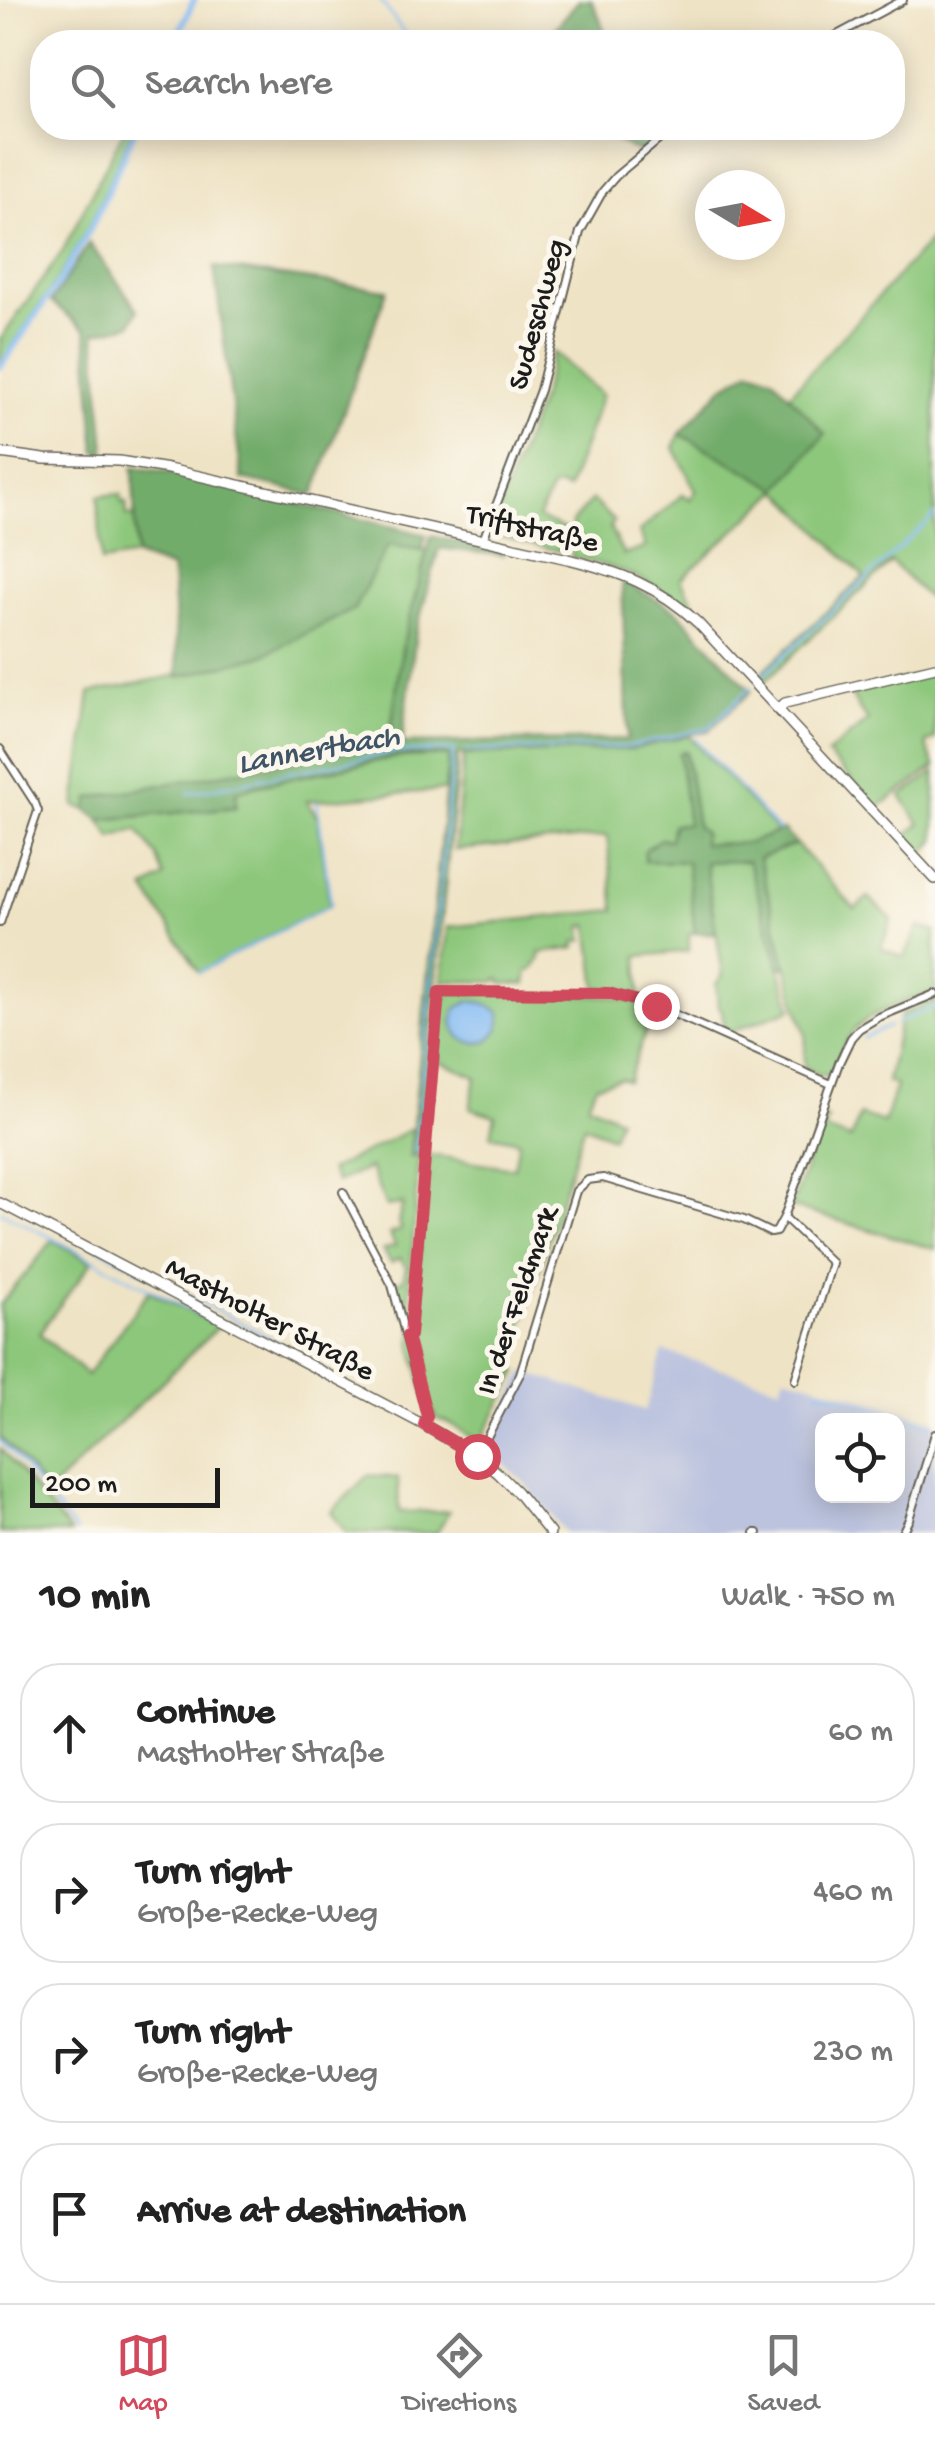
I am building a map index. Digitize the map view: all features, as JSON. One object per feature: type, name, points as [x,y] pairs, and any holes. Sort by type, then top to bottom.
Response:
[{"type":"street","points":[[846,30],[902,0]]},
{"type":"street","name":"Sudeschweg","points":[[483,540],[540,390],[580,232],[603,191],[659,140]]},
{"type":"street","name":"Triftstraße","points":[[0,453],[44,459],[119,460],[168,468],[608,569],[657,591],[698,623],[935,879]]},
{"type":"street","points":[[778,709],[785,703],[935,667]]},
{"type":"street","points":[[0,749],[38,811],[0,923]]},
{"type":"street","points":[[407,1336],[439,992],[624,996],[656,1006],[832,1084]]},
{"type":"street","points":[[795,1380],[832,1263],[784,1217],[832,1084],[846,1048],[860,1028],[935,994]]},
{"type":"street","name":"In der Feldmark","points":[[477,1456],[520,1374],[576,1191],[588,1180],[602,1178],[744,1220],[771,1233],[776,1232],[784,1217]]},
{"type":"street","points":[[343,1192],[392,1285],[427,1416],[424,1425]]},
{"type":"street","name":"Mastholter Straße","points":[[0,1204],[477,1456],[517,1492],[550,1533]]},
{"type":"street","points":[[402,1319],[411,1316]]},
{"type":"street","points":[[902,1533],[935,1434]]},
{"type":"shaded area","points":[[663,1351],[781,1387],[785,1375],[935,1421],[935,1533],[566,1533],[524,1482],[486,1448],[524,1372],[645,1410]]},
{"type":"green space","points":[[579,0],[592,0],[604,30],[554,30]]},
{"type":"green space","points":[[119,140],[128,140],[91,223],[0,364],[0,340],[62,252]]},
{"type":"green space","points":[[616,140],[654,140],[640,152]]},
{"type":"green space","points":[[933,237],[935,605],[891,562],[764,682],[757,677],[864,577],[779,490],[681,579],[702,619],[641,579],[572,557],[572,522],[592,500],[614,521],[610,528],[624,555],[646,547],[639,532],[683,494],[690,499],[696,491],[674,448],[680,434],[778,488],[824,434],[789,395]]},
{"type":"green space","points":[[89,243],[138,310],[131,325],[95,333],[105,452],[96,452],[86,330],[51,302]]},
{"type":"green space","points":[[214,267],[387,290],[314,495],[242,479]]},
{"type":"green space","points":[[553,352],[602,395],[568,490],[552,488],[538,518],[567,530],[564,552],[493,535],[490,531],[543,392]]},
{"type":"green space","points":[[751,370],[772,376],[825,434],[778,489],[680,434],[724,386]]},
{"type":"green space","points":[[133,467],[426,535],[422,550],[388,545],[354,609],[261,656],[178,677],[172,569],[136,556]]},
{"type":"green space","points":[[121,494],[127,516],[135,516],[136,556],[101,562],[98,496]]},
{"type":"green space","points":[[431,536],[503,555],[439,548],[416,632],[402,743],[628,739],[622,581],[677,611],[751,691],[709,730],[631,749],[458,755],[419,1152],[410,1157],[449,755],[397,756],[253,786],[236,792],[236,807],[100,820],[87,810],[90,798],[389,743],[403,643]]},
{"type":"green space","points":[[388,544],[427,550],[403,643],[389,743],[91,798],[87,810],[75,806],[90,693],[179,677],[261,656],[354,609]]},
{"type":"green space","points":[[935,672],[935,739],[926,746],[935,767],[877,808],[827,754],[868,720],[850,692]]},
{"type":"green space","points":[[688,735],[778,832],[749,843],[702,845],[686,752],[680,753],[688,824],[645,861],[687,862],[695,933],[689,934],[689,951],[638,956],[640,996],[597,988],[589,925],[582,926],[583,941],[575,942],[576,948],[540,953],[533,970],[528,971],[526,984],[501,983],[497,979],[442,981],[448,927],[615,910],[607,836],[455,850],[464,754],[631,749]]},
{"type":"green space","points":[[685,751],[697,827],[704,832],[703,844],[749,843],[783,830],[796,844],[759,858],[786,967],[780,968],[748,861],[705,862],[716,933],[695,933],[687,862],[644,861],[645,850],[660,839],[670,840],[673,824],[688,824],[679,753]]},
{"type":"green space","points":[[449,755],[445,790],[307,801],[318,817],[330,905],[199,972],[145,889],[164,877],[156,855],[137,830],[112,838],[100,820],[236,807],[236,792],[253,786],[397,757]]},
{"type":"green space","points":[[935,772],[935,841],[921,856],[904,837],[920,824],[901,796]]},
{"type":"green space","points":[[796,844],[855,909],[868,897],[892,919],[881,948],[904,958],[919,927],[935,931],[935,991],[886,1009],[860,1025],[846,1041],[832,1075],[828,1076],[804,1067],[806,1034],[759,858]]},
{"type":"green space","points":[[748,860],[792,1009],[726,1033],[718,1006],[716,984],[723,975],[705,862]]},
{"type":"green space","points":[[449,992],[606,996],[637,1002],[652,1014],[628,1081],[621,1078],[596,1085],[588,1104],[619,1118],[612,1137],[584,1125],[522,1327],[513,1368],[518,1371],[480,1442],[434,1418],[436,1414],[429,1411],[412,1346],[426,1156],[514,1168],[519,1141],[491,1135],[495,1116],[470,1108],[476,1077],[435,1060],[441,1001]]},
{"type":"green space","points":[[935,1000],[935,1249],[791,1207],[823,1117],[828,1119],[824,1130],[851,1139],[860,1115],[884,1123],[896,1085],[887,1082],[901,1015]]},
{"type":"green space","points":[[413,1128],[411,1156],[419,1152],[408,1312],[404,1314],[394,1283],[403,1280],[406,1267],[400,1258],[391,1263],[383,1250],[395,1246],[390,1234],[401,1230],[398,1222],[403,1204],[386,1207],[370,1168],[336,1182],[330,1170]]},
{"type":"green space","points":[[53,1240],[92,1262],[39,1333],[87,1375],[149,1291],[219,1326],[48,1493],[0,1438],[0,1305]]},
{"type":"green space","points":[[0,1448],[71,1533],[0,1533]]},
{"type":"green space","points":[[368,1475],[398,1478],[399,1512],[449,1511],[437,1533],[346,1533],[331,1512]]},
{"type":"water","points":[[470,1001],[500,1012],[499,1026],[484,1042],[464,1040],[457,1033],[456,1009]]},
{"type":"waterway","points":[[180,30],[194,0]]},
{"type":"waterway","points":[[380,0],[402,30]]},
{"type":"waterway","points":[[0,367],[63,276],[93,223],[131,140]]},
{"type":"waterway","name":"Lannertbach","points":[[760,678],[935,515]]},
{"type":"waterway","name":"Lannertbach","points":[[466,751],[629,747],[709,728],[751,687]]},
{"type":"waterway","points":[[695,739],[779,831]]},
{"type":"waterway","points":[[415,1152],[453,751]]},
{"type":"waterway","name":"Lannertbach","points":[[188,793],[396,752],[456,751]]},
{"type":"waterway","points":[[199,972],[331,905],[317,802]]},
{"type":"waterway","points":[[897,1023],[935,1007]]},
{"type":"waterway","points":[[863,1038],[890,1026]]},
{"type":"waterway","points":[[0,1197],[78,1237]]},
{"type":"waterway","points":[[0,1211],[217,1324]]},
{"type":"waterway","points":[[83,1240],[128,1264]]},
{"type":"waterway","points":[[134,1267],[318,1363]]},
{"type":"waterway","points":[[818,1390],[935,1426]]},
{"type":"waterway","points":[[0,1441],[77,1533]]},
{"type":"route","points":[[477,1456],[424,1425],[427,1416],[407,1336],[439,992],[608,993],[656,1006]]}]
